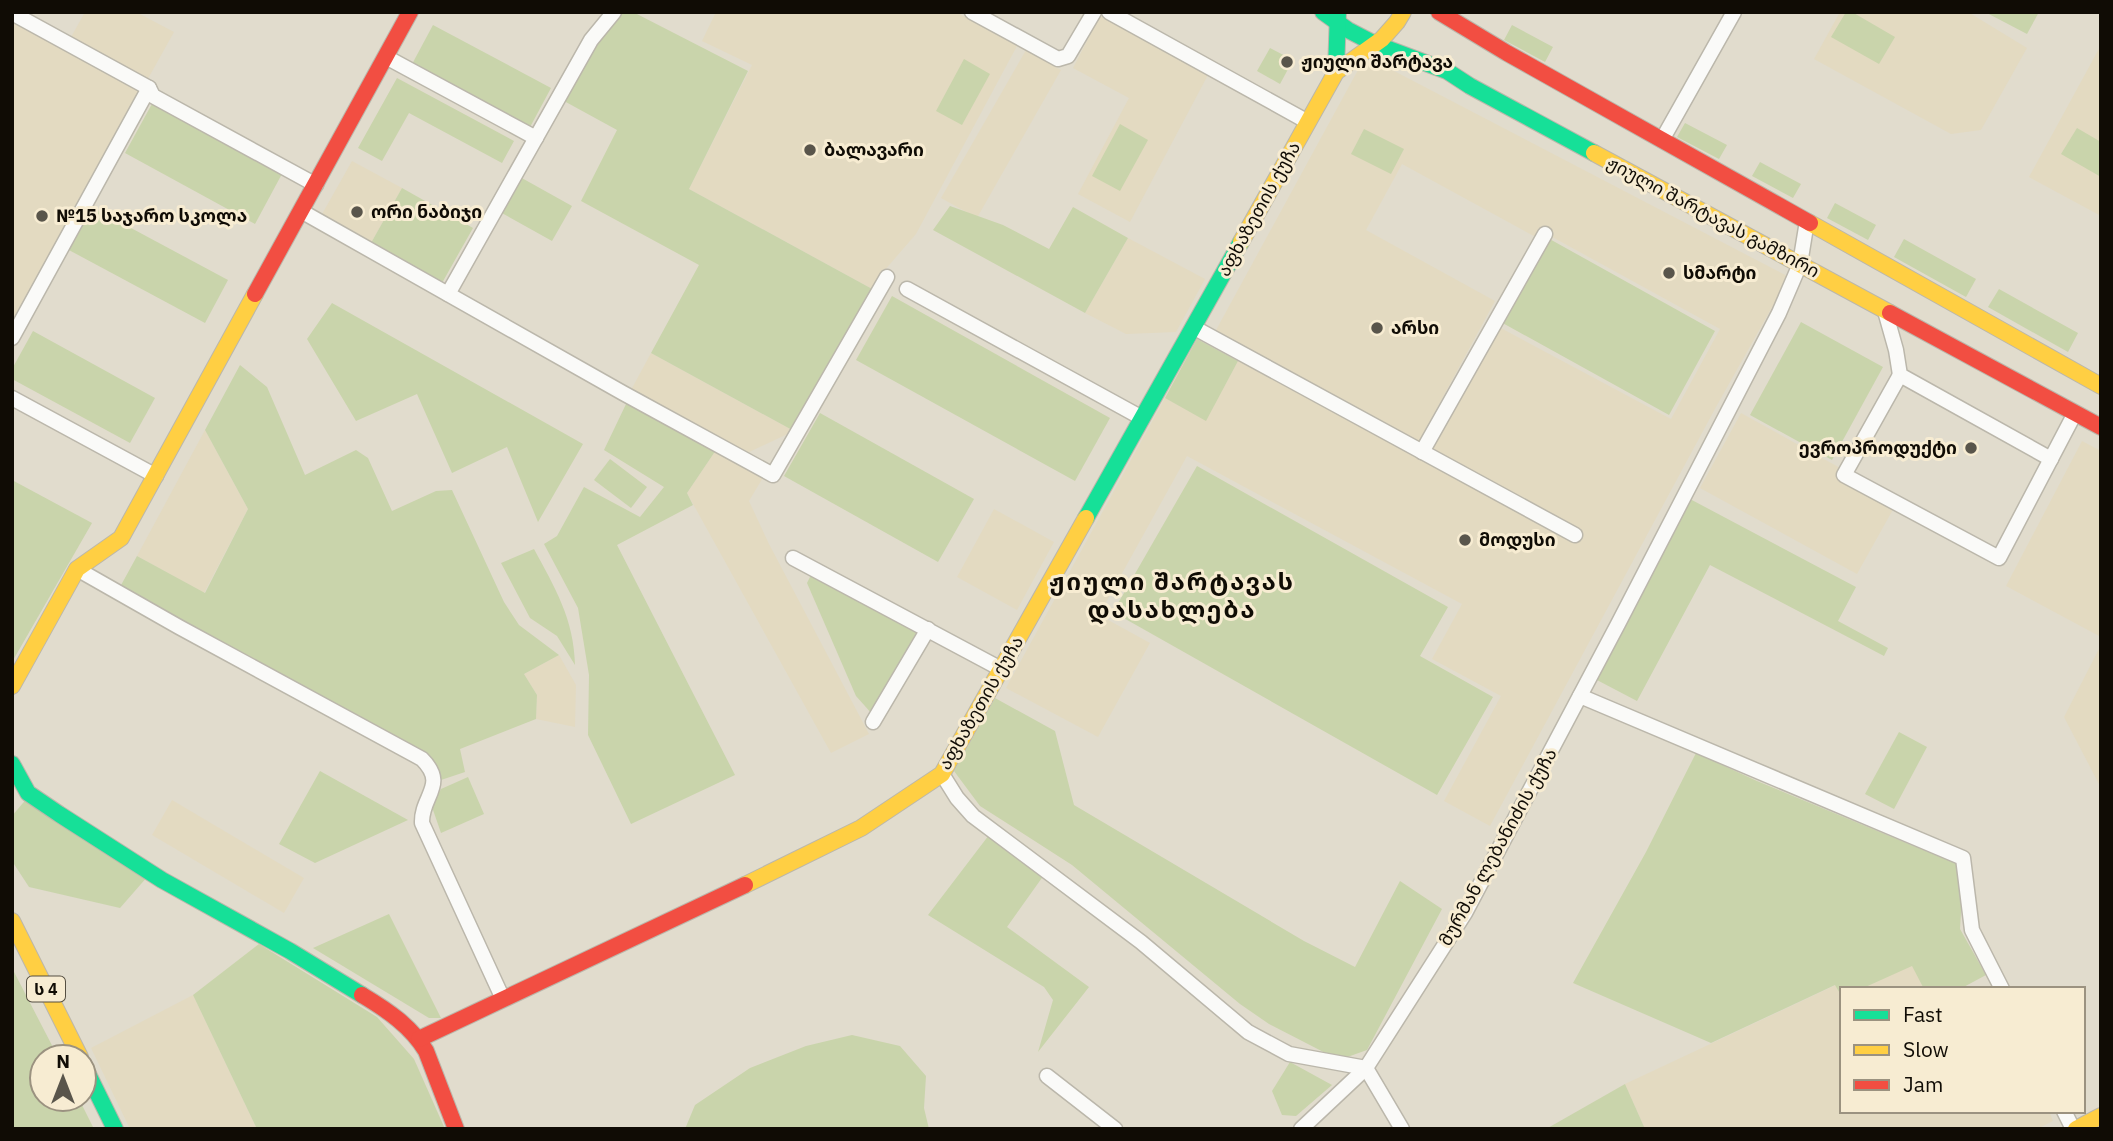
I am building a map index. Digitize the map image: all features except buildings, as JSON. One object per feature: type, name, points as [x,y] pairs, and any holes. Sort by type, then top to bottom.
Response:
[{"type":"main road","points":[[12,687],[77,569],[121,538],[410,12]]},
{"type":"main road","name":"ჟიული შარტავას გამზირი","points":[[1323,12],[1338,18],[1376,44],[1427,61],[1450,73],[2101,427]]},
{"type":"main road","name":"აფხაზეთის ქუჩა","points":[[419,1038],[681,916],[861,828],[942,774],[1336,72],[1393,29],[1403,12]]},
{"type":"main road","points":[[1439,12],[1477,36],[2101,386]]},
{"type":"main road","points":[[1463,12],[1477,36]]},
{"type":"main road","name":"აფხაზეთის ქუჩა","points":[[1336,72],[1338,18]]},
{"type":"main road","points":[[12,764],[28,793],[59,814],[162,880],[290,951],[391,1013],[419,1038],[456,1129]]},
{"type":"main road","name":"ს 4","points":[[12,921],[73,1043]]},
{"type":"main road","points":[[98,1094],[115,1129]]},
{"type":"main road","points":[[2074,1129],[2101,1116]]},
{"type":"street","points":[[448,294],[591,40],[614,12]]},
{"type":"street","points":[[972,12],[1058,59],[1068,56],[1094,12]]},
{"type":"street","points":[[1109,12],[1308,122]]},
{"type":"street","points":[[1662,140],[1734,12]]},
{"type":"street","points":[[12,13],[149,89],[153,96],[316,185]]},
{"type":"street","points":[[386,57],[536,138]]},
{"type":"street","points":[[12,338],[149,89]]},
{"type":"street","points":[[301,211],[773,475],[887,277]]},
{"type":"street","name":"მურმან ლებანიძის ქუჩა","points":[[1301,1129],[1366,1068],[1465,913],[1779,313],[1800,264],[1807,221]]},
{"type":"street","points":[[1423,452],[1545,234]]},
{"type":"street","points":[[907,289],[1142,418]]},
{"type":"street","points":[[1885,311],[1896,350],[1899,375],[1844,475],[1999,558],[2075,413]]},
{"type":"street","points":[[1193,327],[1574,535]]},
{"type":"street","points":[[1899,375],[2051,459]]},
{"type":"street","points":[[12,398],[156,476]]},
{"type":"street","points":[[793,558],[1001,669]]},
{"type":"street","points":[[77,569],[422,759],[431,768],[434,776],[433,789],[421,813],[422,823],[503,999]]},
{"type":"street","points":[[873,722],[928,629]]},
{"type":"street","points":[[1580,696],[1963,858],[1972,930],[2002,987]]},
{"type":"street","points":[[942,774],[957,798],[973,816],[1141,942],[1248,1032],[1289,1054],[1366,1068],[1402,1129]]},
{"type":"street","points":[[1047,1076],[1115,1129]]},
{"type":"street","points":[[2065,1113],[2074,1129]]},
{"type":"shaded area","name":"№15 საჯარო სკოლა","points":[[85,12],[136,12],[174,32],[12,323],[12,19],[65,48]]},
{"type":"shaded area","points":[[716,12],[956,12],[1017,46],[916,234],[884,271],[874,290],[689,189],[752,65],[702,41]]},
{"type":"shaded area","points":[[1840,12],[1968,12],[2027,48],[1981,130],[1951,134],[1814,59]]},
{"type":"shaded area","points":[[1100,16],[1209,73],[1130,222],[1078,194],[1129,98],[1073,68]]},
{"type":"shaded area","points":[[2101,45],[2101,216],[2029,177]]},
{"type":"shaded area","points":[[1026,50],[1061,70],[977,218],[941,198]]},
{"type":"shaded area","points":[[1373,60],[1789,277],[1490,826],[1444,801],[1501,696],[1432,659],[1462,604],[1187,456],[1099,615],[1150,643],[1098,737],[1006,688],[1165,398],[1206,420],[1238,361],[1423,461],[1497,326],[1671,419],[1720,329],[1545,233],[1541,240],[1402,164],[1366,230],[1495,301],[1418,443],[1215,332],[1358,70]]},
{"type":"shaded area","points":[[352,161],[402,188],[371,243],[321,216]]},
{"type":"shaded area","points":[[1128,238],[1205,279],[1176,332],[1126,334],[1085,313]]},
{"type":"shaded area","points":[[651,353],[794,431],[747,453],[631,390]]},
{"type":"shaded area","points":[[1741,413],[1842,469],[1895,506],[1857,574],[1700,488]]},
{"type":"shaded area","points":[[205,430],[248,509],[204,593],[137,556]]},
{"type":"shaded area","points":[[2082,441],[2101,451],[2101,637],[2006,586]]},
{"type":"shaded area","points":[[716,450],[764,476],[749,501],[869,734],[831,753],[687,493]]},
{"type":"shaded area","points":[[994,509],[1054,542],[1017,610],[957,577]]},
{"type":"shaded area","points":[[2101,645],[2101,788],[2064,717]]},
{"type":"shaded area","points":[[559,655],[576,685],[575,727],[536,719],[537,695],[524,674]]},
{"type":"shaded area","points":[[172,800],[304,878],[284,913],[152,835]]},
{"type":"shaded area","points":[[1912,965],[1923,987],[1865,987]]},
{"type":"shaded area","points":[[1836,985],[1840,993],[1840,1113],[2050,1113],[2053,1121],[2037,1129],[1645,1129],[1625,1084]]},
{"type":"shaded area","points":[[193,995],[257,1129],[130,1129],[98,1063],[98,1044]]},
{"type":"green space","points":[[620,12],[633,12],[748,71],[689,189],[874,290],[794,431],[651,353],[699,265],[581,201],[617,130],[564,101],[596,41]]},
{"type":"green space","points":[[1846,12],[1852,12],[1895,37],[1879,64],[1831,37]]},
{"type":"green space","points":[[1985,12],[2039,12],[2027,34]]},
{"type":"green space","points":[[433,25],[551,88],[529,129],[411,66]]},
{"type":"green space","points":[[1512,25],[1553,47],[1545,62],[1504,40]]},
{"type":"green space","points":[[1270,48],[1293,60],[1280,84],[1257,71]]},
{"type":"green space","points":[[964,59],[990,74],[962,125],[936,111]]},
{"type":"green space","points":[[397,78],[514,141],[502,163],[409,113],[382,161],[358,148]]},
{"type":"green space","points":[[153,102],[283,172],[255,224],[125,153]]},
{"type":"green space","points":[[1685,123],[1727,145],[1719,159],[1677,137]]},
{"type":"green space","points":[[1120,124],[1148,140],[1120,191],[1092,176]]},
{"type":"green space","points":[[2077,128],[2101,142],[2101,177],[2061,154]]},
{"type":"green space","points":[[1364,129],[1404,149],[1391,174],[1351,154]]},
{"type":"green space","points":[[1760,162],[1801,184],[1793,198],[1752,176]]},
{"type":"green space","points":[[520,177],[572,206],[552,241],[500,212]]},
{"type":"green space","points":[[402,188],[473,228],[442,283],[371,243]]},
{"type":"green space","points":[[1835,203],[1876,225],[1868,240],[1827,218]]},
{"type":"green space","points":[[90,206],[228,280],[205,323],[67,249]]},
{"type":"green space","points":[[950,206],[1003,225],[1049,249],[1073,207],[1128,238],[1085,313],[933,230]]},
{"type":"green space","points":[[1546,237],[1715,331],[1669,415],[1499,321]]},
{"type":"green space","points":[[1904,239],[1976,279],[1966,297],[1894,257]]},
{"type":"green space","points":[[1999,289],[2078,333],[2068,352],[1988,307]]},
{"type":"green space","points":[[892,296],[1110,418],[1075,481],[856,360]]},
{"type":"green space","points":[[332,303],[583,444],[538,522],[507,447],[452,473],[417,394],[356,421],[307,339]]},
{"type":"green space","points":[[1801,322],[1883,367],[1832,460],[1750,415]]},
{"type":"green space","points":[[33,331],[155,398],[130,443],[12,379],[12,369]]},
{"type":"green space","points":[[1197,339],[1238,361],[1206,421],[1165,398]]},
{"type":"green space","points":[[240,365],[267,387],[305,475],[356,450],[368,458],[392,511],[436,491],[452,490],[504,602],[519,625],[559,655],[524,674],[537,695],[536,719],[460,749],[465,772],[441,780],[427,757],[120,587],[137,556],[205,593],[248,509],[205,430]]},
{"type":"green space","points":[[627,402],[716,450],[687,493],[693,505],[617,545],[735,775],[631,824],[588,735],[589,675],[578,608],[544,544],[557,536],[584,487],[640,517],[664,487],[604,450]]},
{"type":"green space","points":[[820,413],[974,499],[938,562],[784,476]]},
{"type":"green space","points":[[610,459],[647,487],[631,508],[594,480]]},
{"type":"green space","points":[[1197,466],[1448,607],[1420,656],[1493,697],[1437,795],[1113,612]]},
{"type":"green space","points":[[12,480],[92,523],[12,662]]},
{"type":"green space","points":[[1690,499],[1856,587],[1838,621],[1888,648],[1884,656],[1710,565],[1637,701],[1595,679]]},
{"type":"green space","points":[[534,549],[567,618],[575,665],[557,636],[530,618],[501,563]]},
{"type":"green space","points":[[812,573],[920,630],[873,715],[856,696],[807,583]]},
{"type":"green space","points":[[995,698],[1055,731],[1074,805],[1304,941],[1355,967],[1400,881],[1442,909],[1367,1050],[1339,1060],[1269,1024],[1240,1004],[1072,865],[980,806],[954,771]]},
{"type":"green space","points":[[1899,732],[1927,747],[1894,809],[1865,794]]},
{"type":"green space","points":[[1696,753],[1957,864],[1962,895],[1960,929],[1986,975],[1964,987],[1923,987],[1912,966],[1865,987],[1840,987],[1840,994],[1835,985],[1711,1043],[1573,983],[1646,852]]},
{"type":"green space","points":[[320,771],[408,820],[315,863],[279,844]]},
{"type":"green space","points":[[468,777],[484,814],[441,833],[432,807],[441,789]]},
{"type":"green space","points":[[28,797],[148,876],[120,908],[29,887],[12,861],[12,816]]},
{"type":"green space","points":[[989,835],[1044,875],[1007,927],[1089,987],[1038,1052],[1053,1000],[1044,987],[928,915]]},
{"type":"green space","points":[[389,914],[441,1018],[429,1018],[313,948]]},
{"type":"green space","points":[[259,944],[377,1017],[414,1059],[445,1129],[257,1129],[193,995]]},
{"type":"green space","points":[[12,968],[51,1043],[28,1043],[28,1113],[86,1113],[94,1129],[12,1129]]},
{"type":"green space","points":[[852,1035],[900,1046],[926,1076],[924,1108],[929,1129],[685,1129],[695,1105],[750,1068],[806,1046]]},
{"type":"green space","points":[[1290,1062],[1332,1085],[1296,1116],[1282,1115],[1272,1091]]},
{"type":"green space","points":[[1625,1084],[1645,1129],[1546,1129]]},
{"type":"traffic: fast","points":[[1323,12],[1348,30],[1375,44],[1447,71],[1594,153]]},
{"type":"traffic: fast","points":[[1336,72],[1338,12]]},
{"type":"traffic: fast","points":[[1086,518],[1241,242]]},
{"type":"traffic: fast","points":[[12,764],[28,793],[59,814],[162,880],[290,951],[362,995]]},
{"type":"traffic: fast","points":[[98,1094],[115,1129]]},
{"type":"traffic: slow","points":[[1241,242],[1336,72],[1382,39],[1403,12]]},
{"type":"traffic: slow","points":[[1594,153],[1890,313]]},
{"type":"traffic: slow","points":[[1810,223],[2101,386]]},
{"type":"traffic: slow","points":[[12,686],[77,569],[121,538],[255,294]]},
{"type":"traffic: slow","points":[[745,885],[861,828],[942,774],[1086,518]]},
{"type":"traffic: slow","points":[[12,921],[73,1043]]},
{"type":"traffic: slow","points":[[2076,1129],[2101,1116]]},
{"type":"traffic: jam","points":[[255,294],[410,12]]},
{"type":"traffic: jam","points":[[1439,12],[1810,223]]},
{"type":"traffic: jam","points":[[1890,313],[2101,427]]},
{"type":"traffic: jam","points":[[419,1039],[745,885]]},
{"type":"traffic: jam","points":[[362,995],[398,1019],[420,1042],[426,1051],[456,1129]]},
{"type":"place","name":"ჟიული შარტავა","points":[[1287,62]]},
{"type":"place","name":"ბალავარი","points":[[810,150]]},
{"type":"place","name":"ორი ნაბიჯი","points":[[357,212]]},
{"type":"place","name":"№15 საჯარო სკოლა","points":[[42,216]]},
{"type":"place","name":"სმარტი","points":[[1669,273]]},
{"type":"place","name":"არსი","points":[[1377,328]]},
{"type":"place","name":"ევროპროდუქტი","points":[[1971,448]]},
{"type":"place","name":"მოდუსი","points":[[1465,540]]},
{"type":"district","name":"ჟიული შარტავას დასახლება","points":[[1172,596]]}]
